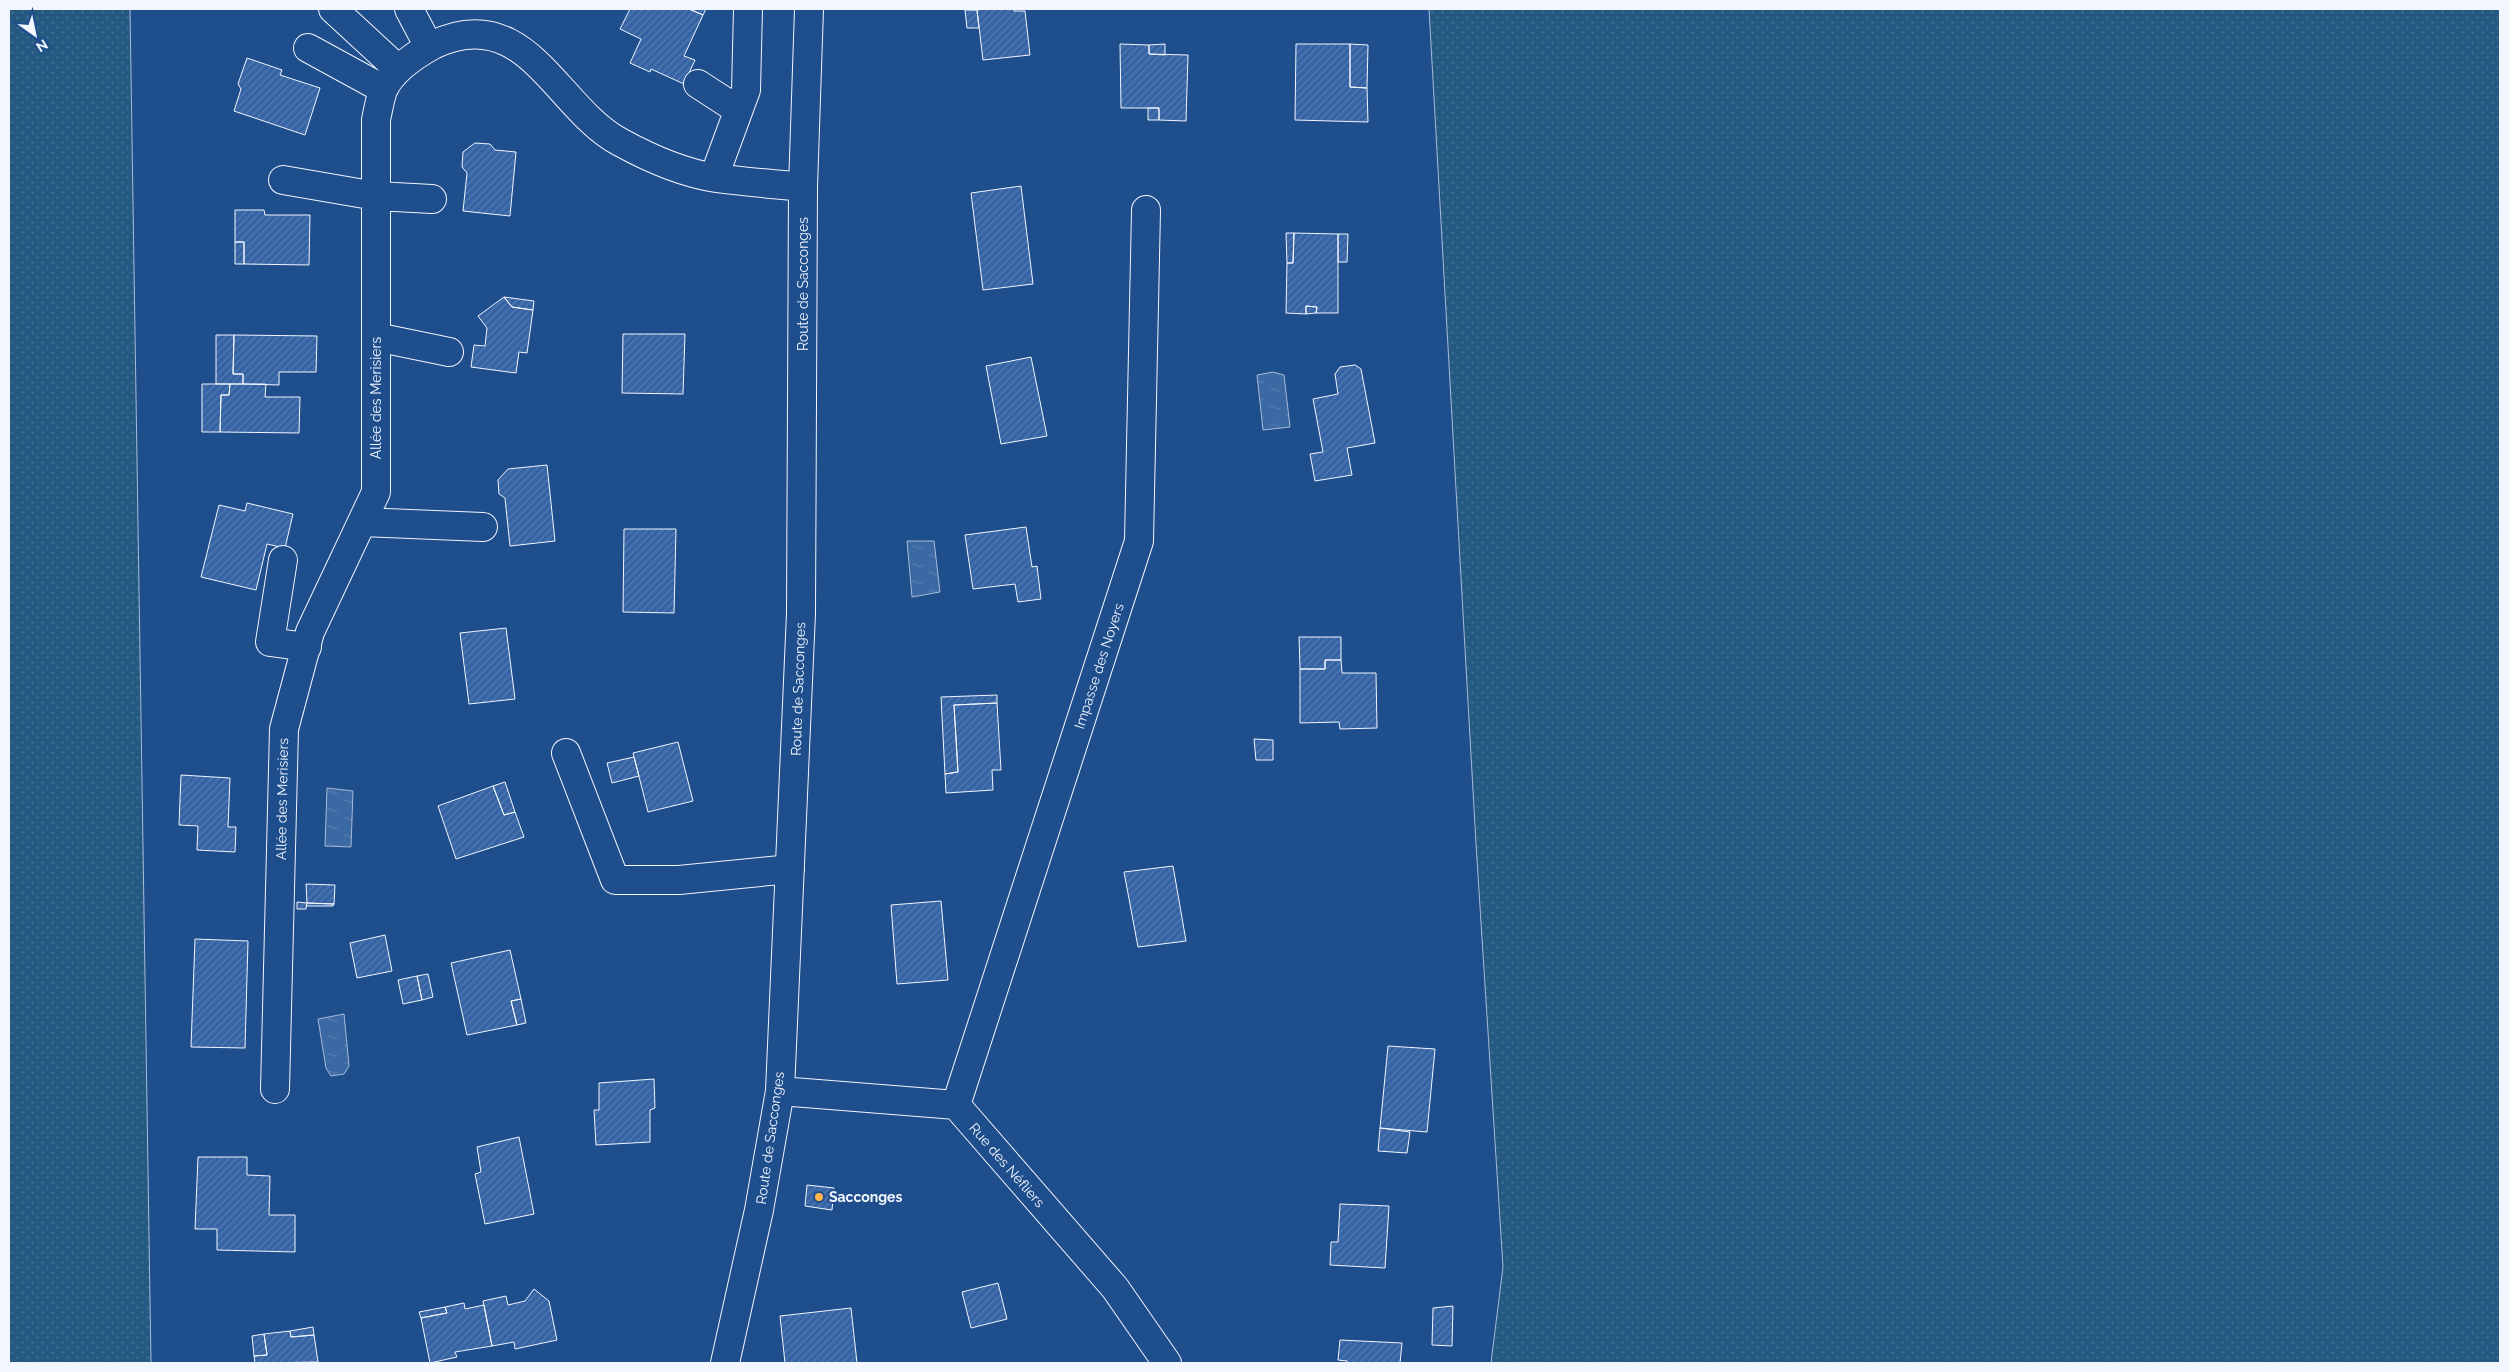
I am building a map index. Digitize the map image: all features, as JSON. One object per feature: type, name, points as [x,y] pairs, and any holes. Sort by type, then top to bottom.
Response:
[{"type":"street","points":[[333,9],[391,79]]},
{"type":"street","points":[[409,9],[429,47]]},
{"type":"street","points":[[714,178],[746,90],[748,9]]},
{"type":"street","name":"Route de Sacconges","points":[[725,1363],[759,1210],[780,1091],[801,613],[803,188],[809,9]]},
{"type":"street","points":[[391,79],[429,47],[446,37],[478,32],[502,36],[517,44],[553,75],[599,128],[619,142],[660,161],[714,178],[803,188]]},
{"type":"street","points":[[308,48],[391,79]]},
{"type":"street","name":"Allée des Merisiers","points":[[275,1089],[284,729],[310,632],[376,492],[376,120],[391,79]]},
{"type":"street","points":[[698,84],[738,110]]},
{"type":"street","points":[[283,180],[376,196],[432,199]]},
{"type":"street","name":"Impasse des Noyers","points":[[956,1105],[1140,541],[1146,210]]},
{"type":"street","points":[[376,336],[449,352]]},
{"type":"street","points":[[362,522],[483,527]]},
{"type":"street","points":[[283,560],[270,642],[307,647]]},
{"type":"street","points":[[566,753],[614,880],[679,880],[790,869]]},
{"type":"street","points":[[780,1091],[956,1105]]},
{"type":"street","name":"Rue des Néfliers","points":[[956,1105],[1115,1288],[1166,1363]]},
{"type":"shaded area","points":[[9,9],[130,9],[151,1363],[9,1363]]},
{"type":"shaded area","points":[[1429,9],[2500,9],[2500,1363],[1491,1363],[1503,1267],[1476,844]]},
{"type":"water","points":[[1273,372],[1284,375],[1290,427],[1263,430],[1257,375]]},
{"type":"water","points":[[907,541],[934,541],[940,592],[912,597]]},
{"type":"water","points":[[327,788],[353,791],[351,847],[325,846]]},
{"type":"water","points":[[344,1014],[349,1066],[344,1074],[331,1076],[326,1068],[318,1019]]},
{"type":"building","points":[[630,9],[689,9],[703,15],[684,56],[695,60],[684,84],[651,69],[650,72],[630,63],[641,39],[620,29]]},
{"type":"building","points":[[689,9],[706,9],[703,15]]},
{"type":"building","points":[[965,9],[1014,9],[1014,11],[1025,11],[1030,55],[983,60],[977,10]]},
{"type":"building","points":[[965,10],[977,10],[979,28],[967,28]]},
{"type":"building","points":[[1120,44],[1149,45],[1149,54],[1188,55],[1186,121],[1159,120],[1159,108],[1121,108]]},
{"type":"building","points":[[1165,44],[1165,55],[1149,54],[1149,45]]},
{"type":"building","points":[[1296,44],[1350,44],[1350,87],[1367,88],[1368,122],[1295,120]]},
{"type":"building","points":[[1350,44],[1368,45],[1367,88],[1350,87]]},
{"type":"building","points":[[247,58],[282,70],[280,75],[320,88],[305,135],[234,111],[241,89],[238,84]]},
{"type":"building","points":[[1148,108],[1159,108],[1159,120],[1148,120]]},
{"type":"building","points":[[475,143],[490,144],[495,150],[516,152],[510,216],[463,211],[467,173],[462,167],[463,152]]},
{"type":"building","points":[[1021,186],[1033,284],[983,290],[971,193]]},
{"type":"building","points":[[235,210],[264,210],[265,215],[310,215],[309,265],[244,264],[244,242],[235,242]]},
{"type":"building","points":[[1286,233],[1294,233],[1293,263],[1287,263]]},
{"type":"building","points":[[1294,233],[1338,234],[1338,313],[1316,313],[1317,307],[1306,306],[1306,314],[1286,313],[1287,263],[1293,263]]},
{"type":"building","points":[[1338,234],[1348,234],[1347,262],[1338,262]]},
{"type":"building","points":[[235,242],[244,242],[244,264],[235,264]]},
{"type":"building","points":[[504,297],[534,301],[533,310],[512,307]]},
{"type":"building","points":[[504,297],[512,307],[533,310],[527,353],[519,352],[516,373],[471,367],[474,345],[485,346],[487,328],[478,316]]},
{"type":"building","points":[[1306,306],[1317,307],[1316,313],[1306,314]]},
{"type":"building","points":[[623,334],[685,334],[683,394],[622,393]]},
{"type":"building","points":[[216,335],[234,335],[233,374],[243,374],[243,384],[216,384]]},
{"type":"building","points":[[234,335],[317,336],[316,372],[279,372],[279,385],[243,384],[243,374],[233,374]]},
{"type":"building","points":[[1031,357],[1047,436],[1001,444],[986,366]]},
{"type":"building","points":[[1355,365],[1361,369],[1375,443],[1347,448],[1352,475],[1315,481],[1310,454],[1323,452],[1313,399],[1338,394],[1335,374],[1340,367]]},
{"type":"building","points":[[202,384],[230,384],[229,395],[221,395],[220,432],[202,432]]},
{"type":"building","points":[[230,384],[266,384],[265,397],[300,397],[299,433],[220,432],[221,395],[229,395]]},
{"type":"building","points":[[547,465],[555,541],[510,546],[505,498],[499,494],[498,480],[508,469]]},
{"type":"building","points":[[247,503],[293,514],[285,548],[267,544],[256,590],[201,577],[219,505],[245,511]]},
{"type":"building","points":[[1026,527],[1032,567],[1037,566],[1041,599],[1018,602],[1015,584],[973,589],[965,535]]},
{"type":"building","points":[[624,529],[676,529],[674,613],[623,612]]},
{"type":"building","points":[[506,628],[515,699],[469,704],[460,633]]},
{"type":"building","points":[[1299,637],[1341,637],[1341,660],[1325,660],[1325,669],[1300,669]]},
{"type":"building","points":[[1325,660],[1341,660],[1342,673],[1376,673],[1377,728],[1340,729],[1339,722],[1300,723],[1300,669],[1325,669]]},
{"type":"building","points":[[997,695],[997,703],[954,705],[958,772],[945,774],[941,697]]},
{"type":"building","points":[[997,703],[1001,770],[992,770],[993,790],[946,793],[945,774],[958,772],[954,705]]},
{"type":"building","points":[[1254,739],[1273,740],[1273,760],[1256,760]]},
{"type":"building","points":[[678,742],[693,801],[648,812],[633,753]]},
{"type":"building","points":[[634,757],[639,776],[612,783],[607,763]]},
{"type":"building","points":[[181,775],[230,778],[228,827],[236,827],[235,852],[197,850],[198,826],[179,825]]},
{"type":"building","points":[[505,782],[515,812],[504,815],[493,786]]},
{"type":"building","points":[[493,786],[504,815],[515,812],[524,837],[456,859],[438,806]]},
{"type":"building","points":[[1173,866],[1186,941],[1138,947],[1124,872]]},
{"type":"building","points":[[306,884],[335,885],[334,904],[307,903]]},
{"type":"building","points":[[941,901],[948,980],[897,984],[891,905]]},
{"type":"building","points":[[297,902],[307,903],[306,909],[297,909]]},
{"type":"building","points":[[307,903],[334,904],[333,906],[306,906]]},
{"type":"building","points":[[385,935],[392,971],[357,978],[350,943]]},
{"type":"building","points":[[195,939],[248,941],[245,1048],[191,1047]]},
{"type":"building","points":[[510,950],[521,999],[511,1001],[517,1025],[467,1035],[451,963]]},
{"type":"building","points":[[428,974],[433,997],[422,1000],[417,976]]},
{"type":"building","points":[[417,976],[422,1000],[403,1004],[398,980]]},
{"type":"building","points":[[521,999],[526,1023],[517,1025],[511,1001]]},
{"type":"building","points":[[1388,1046],[1435,1049],[1427,1132],[1380,1128]]},
{"type":"building","points":[[654,1079],[655,1108],[650,1110],[650,1142],[596,1145],[594,1110],[599,1110],[599,1083]]},
{"type":"building","points":[[1380,1128],[1410,1132],[1407,1153],[1378,1151]]},
{"type":"building","points":[[519,1137],[534,1214],[485,1224],[475,1174],[481,1172],[477,1147]]},
{"type":"building","points":[[198,1157],[247,1157],[247,1175],[270,1176],[269,1215],[295,1215],[295,1252],[217,1250],[217,1229],[195,1229]]},
{"type":"building","name":"Sacconges","points":[[807,1185],[834,1188],[832,1210],[805,1206]]},
{"type":"building","points":[[1340,1204],[1389,1206],[1385,1268],[1330,1265],[1331,1242],[1338,1242]]},
{"type":"building","points":[[998,1283],[1007,1319],[971,1328],[962,1292]]},
{"type":"building","points":[[534,1289],[549,1301],[557,1340],[515,1349],[514,1342],[492,1346],[483,1301],[506,1296],[508,1305],[525,1301]]},
{"type":"building","points":[[464,1303],[465,1309],[484,1305],[492,1346],[455,1352],[457,1357],[430,1363],[421,1318],[447,1313],[445,1307]]},
{"type":"building","points":[[1453,1306],[1452,1346],[1432,1345],[1433,1308]]},
{"type":"building","points":[[445,1307],[447,1313],[421,1318],[419,1312]]},
{"type":"building","points":[[851,1308],[857,1363],[785,1363],[780,1316]]},
{"type":"building","points":[[313,1327],[314,1335],[291,1337],[290,1331]]},
{"type":"building","points":[[290,1331],[291,1337],[314,1335],[318,1362],[255,1363],[254,1356],[267,1355],[264,1334]]},
{"type":"building","points":[[264,1334],[267,1355],[254,1356],[252,1336]]},
{"type":"building","points":[[1340,1340],[1402,1343],[1400,1363],[1347,1363],[1347,1361],[1338,1360]]},
{"type":"place","name":"Sacconges","points":[[819,1197]]}]
